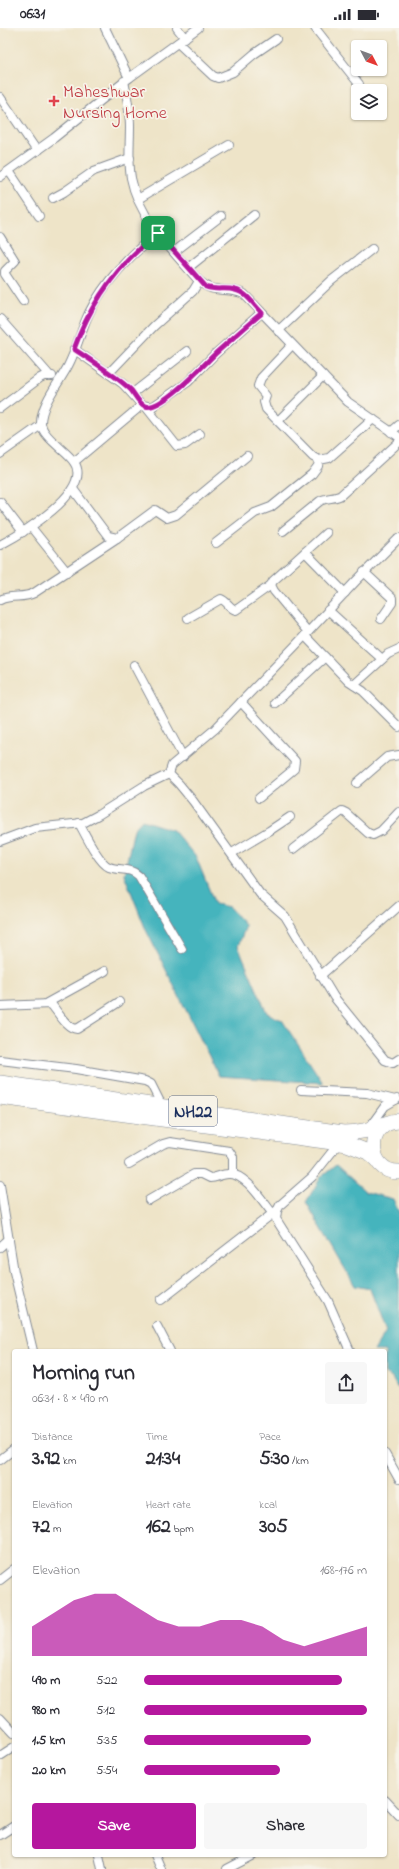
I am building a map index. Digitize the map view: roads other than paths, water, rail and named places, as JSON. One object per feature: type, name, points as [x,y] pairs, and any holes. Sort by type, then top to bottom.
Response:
[{"type":"highway","name":"NH22","points":[[0,1083],[343,1133],[367,1131],[392,1123]]},
{"type":"highway","name":"NH22","points":[[0,1097],[339,1143],[368,1152],[392,1172],[399,1172]]},
{"type":"highway","name":"NH22","points":[[376,1160],[373,1140],[376,1134],[392,1123]]},
{"type":"street","points":[[105,28],[127,80],[131,177],[144,213],[158,233],[199,281],[206,287],[214,290],[234,289],[244,294],[348,402],[399,437]]},
{"type":"street","points":[[177,28],[185,38]]},
{"type":"street","points":[[0,177],[37,151],[142,68],[198,28]]},
{"type":"street","points":[[315,28],[359,84]]},
{"type":"street","points":[[178,43],[213,76],[222,78],[276,39]]},
{"type":"street","points":[[0,97],[37,151]]},
{"type":"street","points":[[138,199],[229,145]]},
{"type":"street","points":[[53,198],[94,171],[130,158]]},
{"type":"street","points":[[9,171],[39,216]]},
{"type":"street","points":[[188,268],[254,215]]},
{"type":"street","points":[[174,252],[221,216]]},
{"type":"street","points":[[0,454],[41,425],[47,403],[61,379],[90,311],[134,253],[158,233]]},
{"type":"street","points":[[1,240],[14,261],[5,271],[5,274],[23,301]]},
{"type":"street","points":[[278,331],[331,281],[372,249]]},
{"type":"street","points":[[109,373],[154,326],[193,291],[199,281]]},
{"type":"street","points":[[74,462],[144,406],[152,407],[188,382],[214,355],[262,313]]},
{"type":"street","points":[[0,319],[50,376]]},
{"type":"street","points":[[292,345],[259,382],[260,389],[266,396],[264,406],[319,460]]},
{"type":"street","points":[[74,349],[109,373],[133,393],[177,446],[184,445],[200,434]]},
{"type":"street","points":[[133,393],[187,351]]},
{"type":"street","points":[[0,408],[40,378],[50,376],[61,379]]},
{"type":"street","points":[[278,421],[322,376]]},
{"type":"street","points":[[319,460],[329,458],[373,419]]},
{"type":"street","points":[[0,546],[31,527],[74,489],[78,476],[77,468],[74,462],[46,434],[41,425]]},
{"type":"street","points":[[391,432],[399,425]]},
{"type":"street","points":[[283,531],[324,498],[338,497],[341,495],[399,442]]},
{"type":"street","points":[[0,600],[9,597],[28,596],[67,572],[155,510],[167,518],[176,515],[247,456]]},
{"type":"street","points":[[216,543],[255,513],[271,507],[312,474],[318,466],[319,460]]},
{"type":"street","points":[[74,489],[108,536],[116,538]]},
{"type":"street","points":[[0,502],[24,532]]},
{"type":"street","points":[[31,527],[67,572]]},
{"type":"street","points":[[188,618],[221,599],[225,600],[233,610],[236,610],[271,585],[273,581],[326,532]]},
{"type":"street","points":[[0,841],[35,828],[79,823],[95,817],[144,786],[169,774],[172,765],[207,736],[364,572],[399,538]]},
{"type":"street","points":[[305,552],[345,593]]},
{"type":"street","points":[[364,572],[392,598],[392,603],[381,619]]},
{"type":"street","points":[[271,585],[306,634],[325,657],[348,682],[363,691],[399,727]]},
{"type":"street","points":[[328,610],[382,659]]},
{"type":"street","points":[[354,685],[382,659],[394,650],[399,649]]},
{"type":"street","points":[[275,704],[325,657]]},
{"type":"street","points":[[134,665],[182,757]]},
{"type":"street","points":[[240,702],[295,762],[294,769],[259,798]]},
{"type":"street","points":[[357,783],[387,757],[399,755]]},
{"type":"street","points":[[169,774],[179,784],[232,853],[260,894],[285,916],[334,997],[382,1056],[390,1062],[399,1059]]},
{"type":"street","points":[[292,850],[342,811],[368,833],[373,835],[381,831],[399,812]]},
{"type":"street","points":[[232,853],[270,831],[290,817]]},
{"type":"street","points":[[79,823],[105,865],[118,869],[130,870],[139,876],[182,949]]},
{"type":"street","points":[[320,976],[399,906]]},
{"type":"street","points":[[0,1006],[47,1003],[105,971]]},
{"type":"street","points":[[47,1003],[51,1004],[72,1028],[77,1029],[119,1002]]},
{"type":"street","points":[[0,1060],[76,1069],[145,1081],[150,1084],[162,1106]]},
{"type":"street","points":[[300,1090],[367,1093],[397,1099]]},
{"type":"street","points":[[367,1131],[385,1106],[397,1099]]},
{"type":"street","points":[[129,1164],[163,1144],[170,1142],[229,1151],[234,1157],[233,1174]]},
{"type":"street","points":[[161,1300],[275,1212],[280,1205],[318,1171],[339,1143]]},
{"type":"street","points":[[150,1200],[194,1174],[202,1174],[210,1178],[233,1174],[245,1180],[275,1212],[276,1219],[328,1301],[349,1349]]},
{"type":"street","points":[[0,1185],[14,1272],[33,1349]]},
{"type":"street","points":[[0,1247],[9,1239]]},
{"type":"street","points":[[157,1326],[169,1349]]},
{"type":"street","points":[[0,1460],[12,1451]]},
{"type":"street","points":[[387,1458],[399,1479]]},
{"type":"street","points":[[0,1580],[12,1571]]},
{"type":"street","points":[[0,1718],[12,1731]]},
{"type":"street","points":[[0,1756],[12,1748]]},
{"type":"street","points":[[387,1802],[399,1815]]},
{"type":"street","points":[[0,1835],[12,1827]]},
{"type":"street","points":[[99,1857],[102,1869]]},
{"type":"street","points":[[156,1857],[161,1869]]},
{"type":"street","points":[[227,1869],[250,1857]]},
{"type":"water","points":[[142,820],[173,830],[196,857],[215,904],[229,907],[246,926],[238,946],[267,1013],[282,1020],[323,1083],[219,1076],[146,930],[124,874],[134,829]]},
{"type":"water","points":[[336,1165],[366,1192],[393,1199],[399,1213],[399,1391],[392,1378],[387,1375],[387,1349],[375,1349],[386,1331],[370,1289],[355,1286],[306,1202],[321,1177]]},
{"type":"place","name":"Maheshwar Nursing Home","points":[[54,101]]}]
